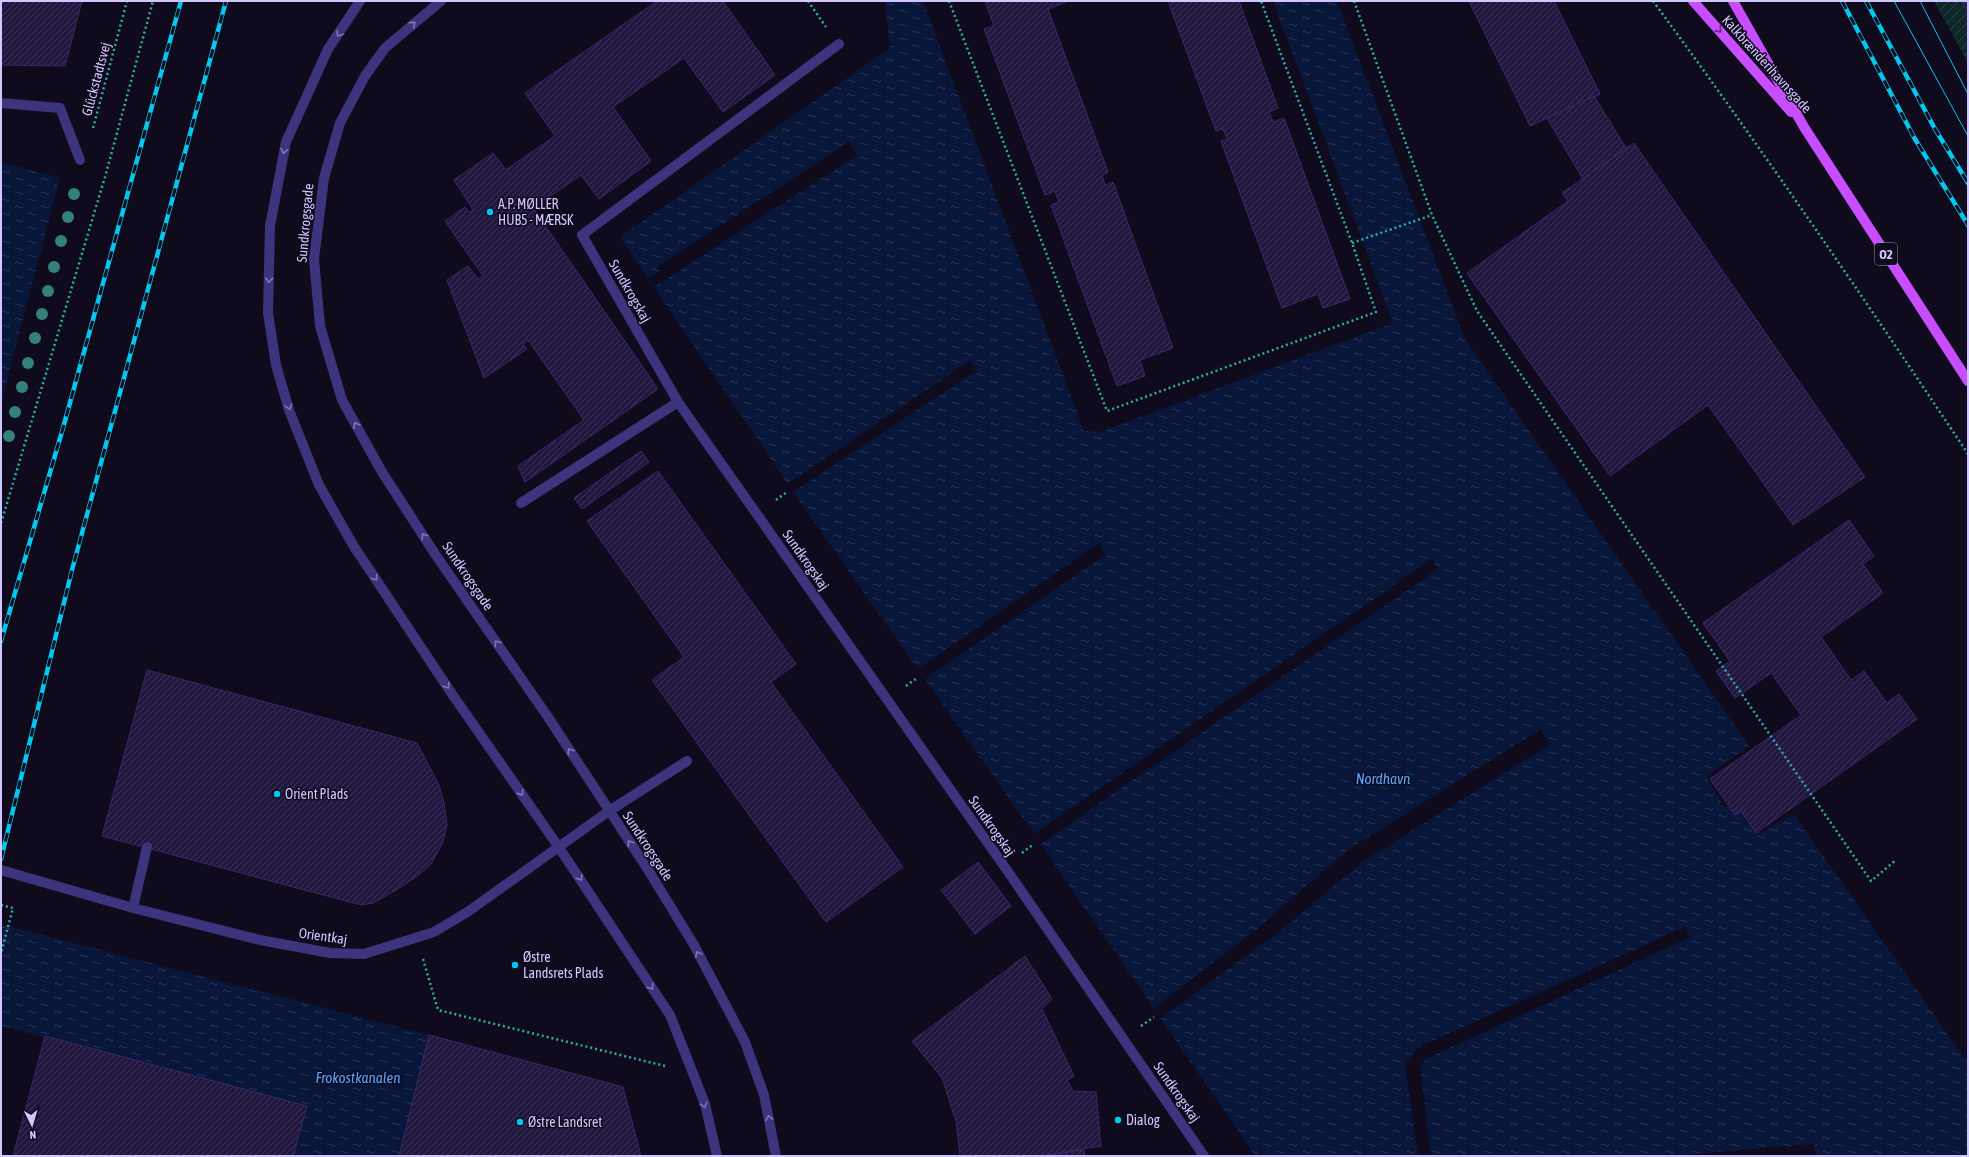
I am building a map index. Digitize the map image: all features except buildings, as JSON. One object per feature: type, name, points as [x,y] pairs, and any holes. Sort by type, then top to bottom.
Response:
[{"type":"main road","name":"Kalkbrænderihavnsgade","points":[[1693,1],[1804,127]]},
{"type":"main road","name":"Kalkbrænderihavnsgade","points":[[1733,1],[1804,127],[1968,381]]},
{"type":"street","points":[[360,1],[328,49],[305,97],[286,142],[270,226],[268,313],[276,365],[289,410],[319,485],[353,545],[452,694],[558,846],[670,1015],[704,1104],[717,1156]]},
{"type":"street","name":"Sundkrogsgade","points":[[441,1],[385,48],[365,76],[340,123],[324,178],[314,259],[320,326],[342,400],[382,472],[609,811],[694,945],[745,1042],[764,1095],[776,1156]]},
{"type":"street","name":"Sundkrogskaj","points":[[839,44],[582,235],[678,402],[1004,866],[1204,1156]]},
{"type":"street","points":[[1,103],[60,108],[80,160]]},
{"type":"street","points":[[521,503],[678,402]]},
{"type":"street","name":"Orientkaj","points":[[1,870],[133,908],[260,940],[330,953],[364,954],[434,932],[469,911],[609,811],[687,761]]},
{"type":"street","points":[[133,908],[147,848]]},
{"type":"path","name":"Glückstadtsvej","points":[[80,160],[94,127],[127,1]]},
{"type":"path","points":[[1,523],[105,177],[153,1]]},
{"type":"path","points":[[808,1],[839,44]]},
{"type":"path","points":[[949,1],[1107,411],[1376,312],[1352,243],[1261,1]]},
{"type":"path","points":[[1354,1],[1432,215],[1477,311],[1871,881],[1896,860]]},
{"type":"path","points":[[1653,1],[1843,267],[1968,454]]},
{"type":"path","points":[[1352,243],[1432,215]]},
{"type":"path","points":[[1,905],[13,908],[1,953]]},
{"type":"path","points":[[417,937],[438,1010],[692,1073]]},
{"type":"green space","points":[[1934,1],[1968,1],[1968,63]]},
{"type":"water","name":"Nordhavn","points":[[889,1],[923,1],[1084,431],[1100,432],[1393,323],[1273,1],[1337,1],[1465,339],[1749,746],[1706,777],[1724,807],[1744,807],[1760,833],[1794,814],[1968,1063],[1968,1156],[1255,1156],[1034,834],[793,492],[620,237],[890,48],[885,4]]},
{"type":"water","points":[[1,162],[60,178],[1,403]]},
{"type":"water","name":"Frokostkanalen","points":[[1,924],[429,1035],[399,1156],[293,1156],[306,1106],[1,1026]]},
{"type":"pier","points":[[849,142],[857,155],[654,287],[649,278],[660,271],[657,267]]},
{"type":"pier","points":[[970,361],[976,371],[793,492],[787,484]]},
{"type":"pier","points":[[1099,543],[1105,555],[925,679],[918,669]]},
{"type":"pier","points":[[1432,559],[1438,569],[1040,844],[1034,834]]},
{"type":"pier","points":[[1541,729],[1550,744],[1362,862],[1281,930],[1161,1018],[1154,1008],[1257,929],[1348,850]]},
{"type":"pier","points":[[1685,927],[1690,937],[1428,1058],[1420,1065],[1431,1156],[1418,1156],[1405,1063],[1419,1047]]},
{"type":"pier","points":[[1814,1144],[1816,1156],[1671,1156]]},
{"type":"tram line","points":[[1894,1],[1968,136]]},
{"type":"tram line","points":[[1920,1],[1968,94]]},
{"type":"railway","points":[[1,641],[63,428],[181,1]]},
{"type":"railway","points":[[1,859],[72,570],[226,1]]},
{"type":"railway","points":[[1842,1],[1915,139],[1968,225]]},
{"type":"railway","points":[[1866,1],[1935,129],[1968,183]]},
{"type":"place","name":"A.P. MØLLER HUB5 - MÆRSK","points":[[490,212]]},
{"type":"place","name":"Orient Plads","points":[[277,794]]},
{"type":"place","name":"Østre Landsrets Plads","points":[[515,965]]},
{"type":"place","name":"Dialog","points":[[1118,1120]]},
{"type":"place","name":"Østre Landsret","points":[[520,1122]]}]
